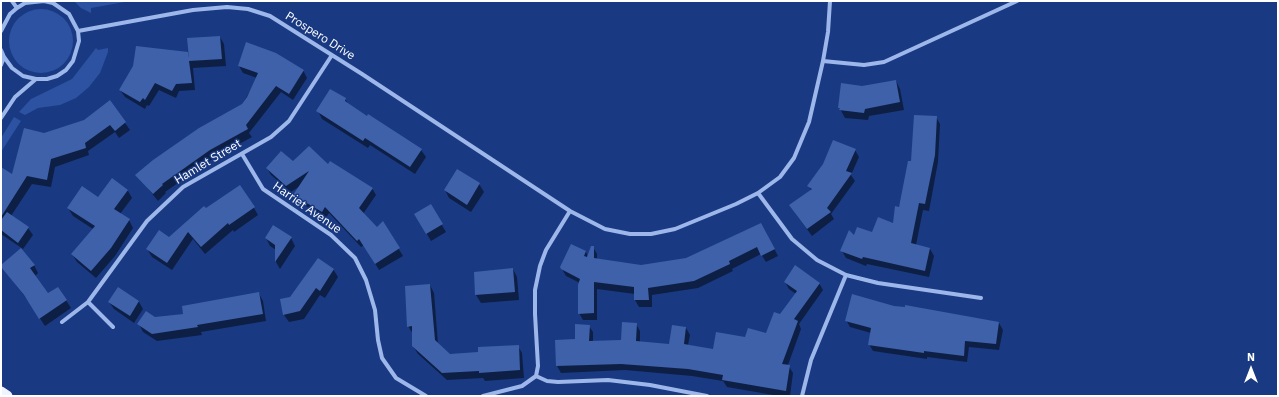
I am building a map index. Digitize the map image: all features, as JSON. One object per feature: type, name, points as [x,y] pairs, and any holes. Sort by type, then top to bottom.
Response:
[{"type":"highway","points":[[1,392],[7,396]]},
{"type":"street","points":[[12,1],[17,8]]},
{"type":"street","points":[[1,31],[10,14],[17,8],[35,1],[53,3],[69,14],[78,31],[79,41],[77,52],[66,70],[57,76],[36,80],[23,76],[12,68],[1,50]]},
{"type":"street","name":"Prospero Drive","points":[[78,31],[193,10],[227,7],[248,9],[270,16],[362,74],[570,211],[605,229],[630,234],[651,234],[674,229],[758,193],[780,177],[794,158],[810,122],[828,32],[830,1]]},
{"type":"street","points":[[823,61],[864,65],[884,62],[1017,1]]},
{"type":"street","name":"Hamlet Street","points":[[62,322],[88,302],[148,221],[183,187],[271,136],[289,121],[332,55]]},
{"type":"street","points":[[1,65],[4,57]]},
{"type":"street","points":[[1,118],[15,97],[36,80]]},
{"type":"street","name":"Harriet Avenue","points":[[242,154],[263,189],[331,235],[355,258],[366,280],[376,310],[378,340],[382,358],[396,378],[426,396]]},
{"type":"street","points":[[758,193],[792,239],[817,260],[846,275],[878,283],[981,298]]},
{"type":"street","points":[[483,396],[522,386],[536,376],[538,366],[535,290],[540,266],[546,250],[570,211]]},
{"type":"street","points":[[802,396],[811,360],[846,275]]},
{"type":"street","points":[[88,302],[113,327]]},
{"type":"street","points":[[536,376],[547,381],[558,382],[615,381],[707,396]]},
{"type":"shaded area","points":[[74,1],[130,1],[91,8],[91,13],[81,8]]},
{"type":"shaded area","points":[[41,9],[59,14],[64,18],[68,23],[73,41],[68,59],[64,64],[59,68],[41,73],[23,68],[18,64],[14,59],[9,41],[14,23],[18,18],[23,14]]},
{"type":"shaded area","points":[[96,48],[98,50],[108,48],[108,52],[100,73],[89,87],[76,98],[60,105],[38,108],[25,115],[19,112],[31,99],[72,79]]},
{"type":"shaded area","points":[[14,117],[21,121],[1,152],[1,138]]},
{"type":"building","points":[[220,36],[222,59],[189,61],[192,83],[176,84],[172,91],[155,83],[145,100],[143,98],[140,102],[119,90],[133,66],[136,46],[188,52],[189,58],[187,38]]},
{"type":"building","points":[[246,42],[276,53],[304,70],[289,94],[276,86],[246,125],[248,129],[210,150],[162,184],[163,185],[153,194],[135,175],[153,160],[199,128],[242,104],[247,97],[258,73],[238,66]]},
{"type":"building","points":[[896,80],[900,102],[865,109],[864,113],[839,110],[841,83],[862,86]]},
{"type":"building","points":[[330,89],[346,98],[345,101],[367,116],[368,114],[422,149],[410,167],[365,138],[363,141],[316,111]]},
{"type":"building","points":[[110,100],[126,122],[115,131],[110,125],[85,143],[86,148],[51,159],[47,180],[27,176],[1,217],[1,167],[12,174],[24,128],[44,133],[84,120]]},
{"type":"building","points":[[914,115],[937,116],[935,155],[925,204],[919,203],[911,243],[930,248],[925,271],[863,257],[862,259],[840,251],[849,230],[854,235],[857,227],[872,232],[878,217],[893,223],[895,206],[899,207],[908,161],[911,161]]},
{"type":"building","points":[[833,140],[856,149],[846,171],[852,173],[827,208],[831,212],[807,229],[789,205],[812,189],[807,186],[823,164]]},
{"type":"building","points":[[309,146],[328,164],[330,161],[373,188],[359,208],[377,227],[383,221],[400,248],[375,264],[359,239],[357,241],[325,207],[322,212],[293,195],[309,171],[286,186],[266,168],[281,151],[293,161]]},
{"type":"building","points":[[457,169],[480,183],[467,205],[444,190]]},
{"type":"building","points":[[112,178],[128,190],[114,209],[130,219],[111,248],[91,271],[71,254],[95,226],[67,208],[82,186],[98,197]]},
{"type":"building","points":[[240,185],[255,207],[229,225],[228,223],[201,247],[188,232],[167,263],[146,249],[159,230],[169,237],[204,206],[206,208]]},
{"type":"building","points":[[431,204],[443,224],[426,234],[414,214]]},
{"type":"building","points":[[7,212],[29,227],[18,243],[1,230],[1,220]]},
{"type":"building","points":[[761,223],[775,249],[761,256],[757,247],[729,261],[730,264],[694,281],[648,288],[649,300],[634,300],[634,287],[594,282],[594,313],[578,314],[578,285],[580,279],[561,269],[560,267],[571,244],[586,251],[584,256],[587,257],[591,246],[594,246],[594,258],[641,265],[686,258]]},
{"type":"building","points":[[273,225],[292,237],[275,262],[275,245],[265,238]]},
{"type":"building","points":[[21,248],[35,265],[30,268],[48,293],[58,287],[67,300],[39,319],[24,295],[1,267],[1,265]]},
{"type":"building","points":[[318,258],[334,269],[320,291],[316,288],[300,311],[283,315],[280,299],[290,297]]},
{"type":"building","points":[[795,265],[820,283],[794,319],[798,321],[782,364],[790,365],[786,391],[722,380],[723,375],[688,369],[621,364],[556,366],[555,340],[575,339],[575,324],[590,325],[589,341],[621,340],[622,322],[637,323],[636,341],[669,344],[672,325],[686,327],[684,344],[713,349],[716,332],[745,337],[748,328],[766,333],[774,312],[780,314],[797,291],[784,282]]},
{"type":"building","points":[[513,268],[515,292],[475,295],[474,272]]},
{"type":"building","points":[[430,284],[435,340],[450,354],[478,352],[478,347],[519,345],[520,370],[479,373],[479,371],[442,373],[412,346],[412,326],[407,327],[405,286]]},
{"type":"building","points":[[118,287],[139,301],[130,316],[108,302]]},
{"type":"building","points":[[259,292],[263,314],[197,325],[198,327],[152,334],[137,324],[146,311],[155,317],[183,314],[182,306]]},
{"type":"building","points":[[852,294],[894,306],[905,307],[905,305],[999,322],[996,344],[965,341],[964,356],[924,351],[924,353],[868,345],[871,328],[845,321]]}]
